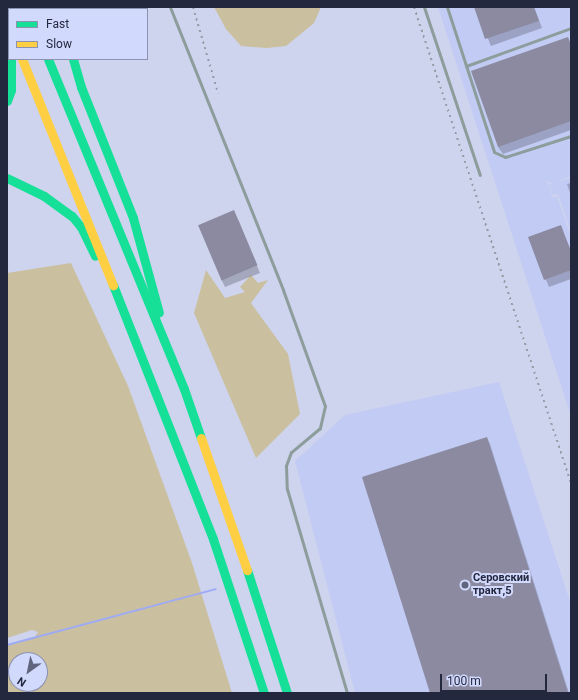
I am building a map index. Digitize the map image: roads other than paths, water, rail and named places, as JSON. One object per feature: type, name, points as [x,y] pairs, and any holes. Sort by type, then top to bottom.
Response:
[{"type":"main road","points":[[7,101],[11,90],[11,60]]},
{"type":"main road","points":[[22,60],[170,425],[210,532],[264,693]]},
{"type":"main road","points":[[48,60],[184,389]]},
{"type":"main road","points":[[73,60],[81,87],[134,218],[140,251],[184,389],[250,575],[287,693]]},
{"type":"main road","points":[[7,178],[44,196],[72,216],[81,227],[121,307]]},
{"type":"lane","points":[[170,7],[283,290],[325,406],[320,428],[291,452],[286,466],[287,489],[347,693]]},
{"type":"lane","points":[[424,7],[480,175]]},
{"type":"lane","points":[[447,7],[494,152],[505,157],[571,136]]},
{"type":"lane","points":[[466,66],[571,28]]},
{"type":"waterway","points":[[7,645],[216,589]]},
{"type":"railway","points":[[193,7],[218,93]]},
{"type":"railway","points":[[414,7],[571,483]]},
{"type":"place","name":"Серовский тракт,5","points":[[465,585]]}]
